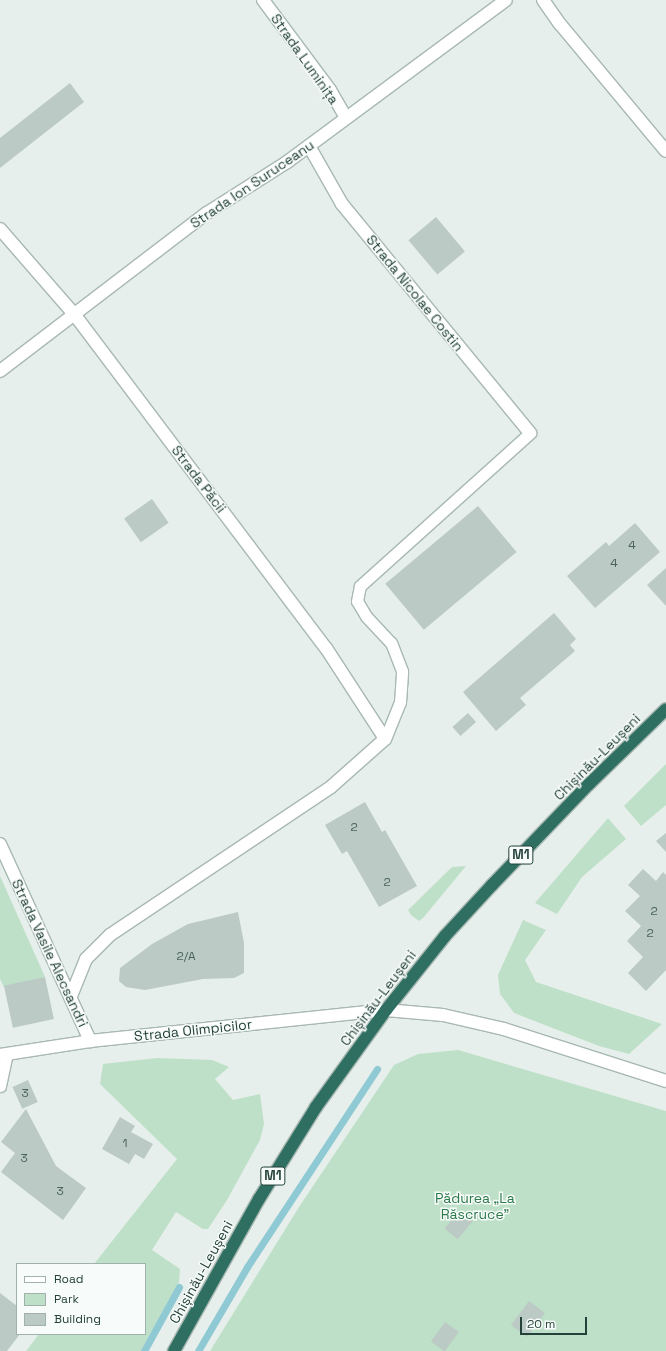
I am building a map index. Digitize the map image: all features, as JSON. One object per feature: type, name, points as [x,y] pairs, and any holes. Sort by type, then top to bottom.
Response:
[{"type":"highway","name":"Chișinău-Leușeni","points":[[174,1351],[255,1206],[316,1108],[386,1010],[445,936],[589,784],[666,710]]},
{"type":"street","name":"Strada Luminița","points":[[263,0],[330,90],[346,118]]},
{"type":"street","name":"Strada Ion Suruceanu","points":[[0,371],[207,213],[309,146],[506,0]]},
{"type":"street","points":[[543,0],[560,24],[666,151]]},
{"type":"street","name":"Strada Nicolae Costin","points":[[309,146],[342,204],[530,433]]},
{"type":"street","name":"Strada Păcii","points":[[0,229],[74,314],[326,648],[385,739]]},
{"type":"street","points":[[71,996],[86,959],[110,935],[331,787],[385,739]]},
{"type":"street","name":"Strada Vasile Alecsandri","points":[[0,844],[71,996],[90,1041]]},
{"type":"street","name":"Strada Olimpicilor","points":[[3,1054],[90,1041],[386,1010],[443,1015],[504,1029],[666,1081]]},
{"type":"lane","points":[[385,739],[400,702],[402,671],[390,643],[366,616],[357,601],[360,586],[530,433]]},
{"type":"lane","points":[[0,1086],[3,1054]]},
{"type":"green space","points":[[666,764],[666,805],[641,826],[624,806]]},
{"type":"green space","points":[[608,818],[626,839],[582,877],[557,914],[535,903]]},
{"type":"green space","points":[[466,866],[423,918],[419,921],[411,915],[408,910],[452,867]]},
{"type":"green space","points":[[0,876],[45,977],[4,987],[0,979]]},
{"type":"green space","points":[[523,920],[546,930],[525,960],[536,982],[662,1024],[629,1054],[599,1046],[514,1013],[500,994],[498,975]]},
{"type":"green space","name":"Pădurea „La Răscruce”","points":[[458,1050],[666,1111],[666,1351],[210,1351],[299,1207],[394,1065],[418,1054]]},
{"type":"green space","points":[[157,1058],[212,1060],[229,1067],[215,1079],[233,1100],[260,1094],[264,1124],[260,1140],[227,1200],[208,1229],[203,1229],[176,1212],[152,1250],[180,1269],[179,1283],[141,1351],[26,1351],[38,1335],[146,1335],[146,1263],[95,1263],[177,1159],[100,1084],[103,1064]]},
{"type":"building","points":[[70,83],[84,102],[0,168],[0,138]]},
{"type":"building","points":[[436,217],[465,251],[437,275],[408,240]]},
{"type":"building","points":[[152,499],[169,523],[141,542],[124,519]]},
{"type":"building","points":[[478,506],[517,552],[424,630],[385,584]]},
{"type":"building","points":[[635,523],[660,552],[595,608],[567,576],[606,542],[609,546]]},
{"type":"building","points":[[666,568],[666,606],[647,585]]},
{"type":"building","points":[[554,613],[576,639],[570,645],[575,651],[520,698],[526,705],[496,731],[463,692]]},
{"type":"building","points":[[468,713],[476,722],[460,736],[452,727]]},
{"type":"building","points":[[365,802],[382,832],[385,830],[417,886],[379,907],[347,851],[342,854],[325,825]]},
{"type":"building","points":[[666,833],[666,852],[656,841]]},
{"type":"building","points":[[643,869],[656,881],[663,872],[666,875],[666,970],[646,991],[628,973],[643,957],[627,941],[641,926],[625,911],[640,896],[628,885]]},
{"type":"building","points":[[238,912],[244,943],[244,973],[234,978],[203,979],[145,990],[126,987],[119,981],[120,968],[152,944],[188,924]]},
{"type":"building","points":[[45,977],[54,1019],[13,1028],[4,986]]},
{"type":"building","points":[[28,1080],[38,1102],[22,1109],[12,1087]]},
{"type":"building","points":[[26,1109],[56,1166],[86,1188],[63,1220],[1,1172],[15,1153],[1,1142]]},
{"type":"building","points":[[120,1117],[135,1126],[131,1132],[153,1144],[144,1159],[135,1154],[129,1164],[102,1149]]},
{"type":"building","points":[[460,1210],[473,1221],[458,1239],[445,1228]]},
{"type":"building","points":[[0,1293],[16,1305],[16,1335],[19,1335],[7,1351],[0,1351]]},
{"type":"building","points":[[529,1301],[545,1313],[527,1337],[511,1325]]},
{"type":"building","points":[[445,1322],[459,1332],[445,1351],[431,1341]]},
{"type":"waterway","points":[[198,1351],[247,1267],[377,1069]]},
{"type":"waterway","points":[[144,1351],[179,1287]]}]
